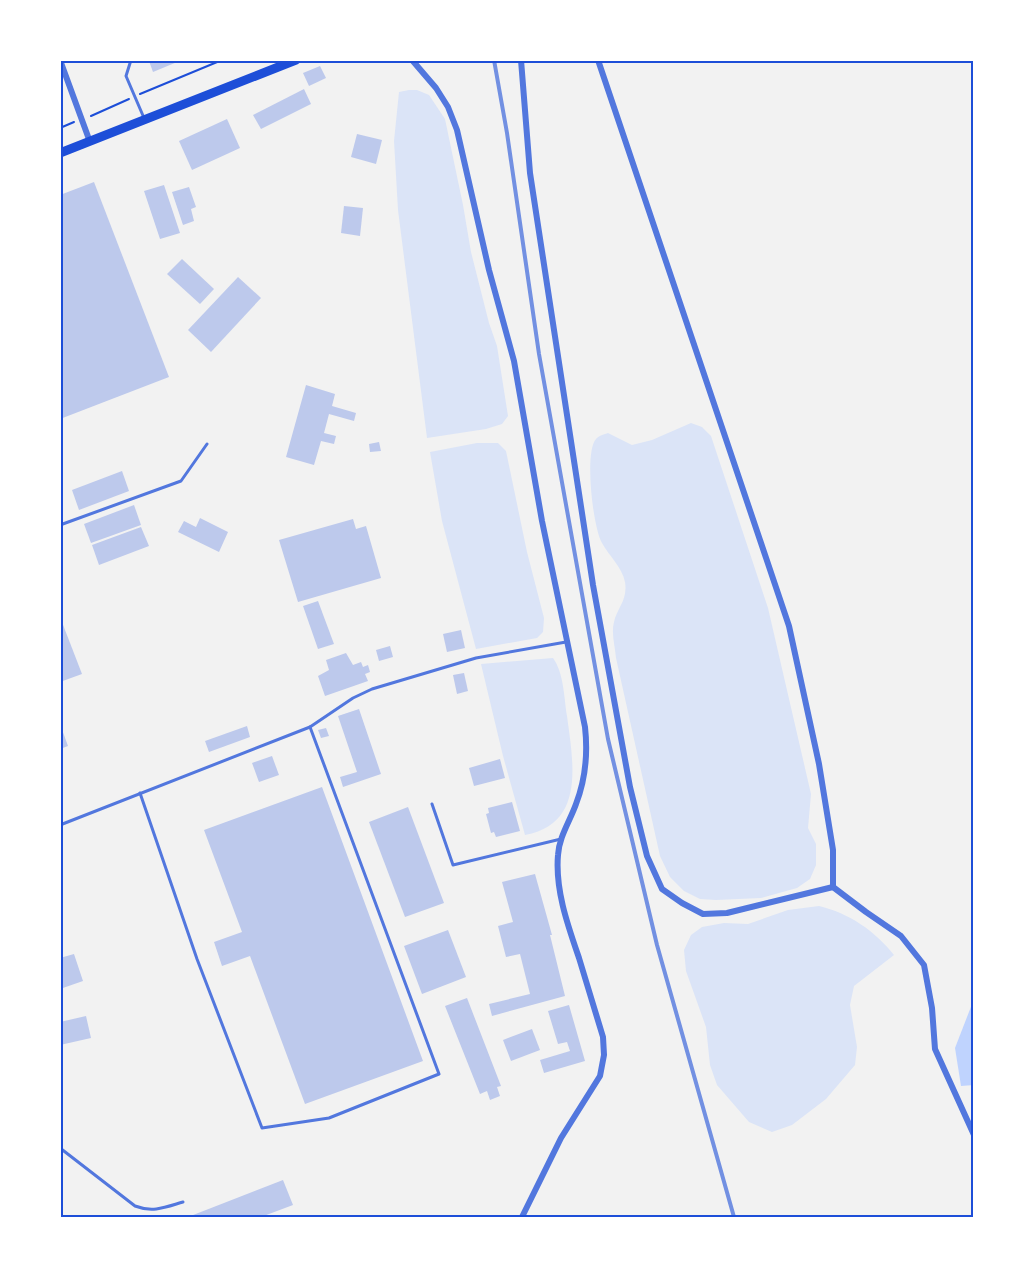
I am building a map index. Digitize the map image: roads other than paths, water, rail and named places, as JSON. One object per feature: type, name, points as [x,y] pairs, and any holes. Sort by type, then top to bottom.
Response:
[{"type":"main road","points":[[60,153],[296,60]]},
{"type":"street","points":[[60,60],[90,142]]},
{"type":"street","points":[[412,60],[436,88],[448,107],[457,130],[489,270],[514,361],[542,521],[585,727],[586,766],[577,802],[561,840],[557,867],[562,903],[603,1037],[604,1055],[600,1076],[561,1138],[522,1217]]},
{"type":"street","points":[[521,60],[530,173],[593,585],[630,787],[647,855],[662,889],[703,914],[727,913],[833,886]]},
{"type":"street","points":[[598,60],[789,626],[819,764],[832,850],[833,886]]},
{"type":"street","points":[[833,886],[901,936],[924,965],[932,1008],[935,1049],[974,1135]]},
{"type":"lane","points":[[131,60],[126,76],[145,120]]},
{"type":"lane","points":[[60,525],[181,481],[207,444]]},
{"type":"lane","points":[[60,825],[310,727],[353,698],[372,689],[476,658],[567,642]]},
{"type":"lane","points":[[140,793],[197,959],[262,1128],[329,1118],[439,1074],[310,727]]},
{"type":"lane","points":[[432,804],[453,865],[561,840]]},
{"type":"lane","points":[[60,1148],[135,1206],[144,1210],[154,1210],[183,1202]]},
{"type":"water","points":[[974,999],[974,1085],[961,1086],[955,1048]]},
{"type":"railway","points":[[494,60],[507,133],[539,354],[608,739],[657,945],[734,1217]]}]
